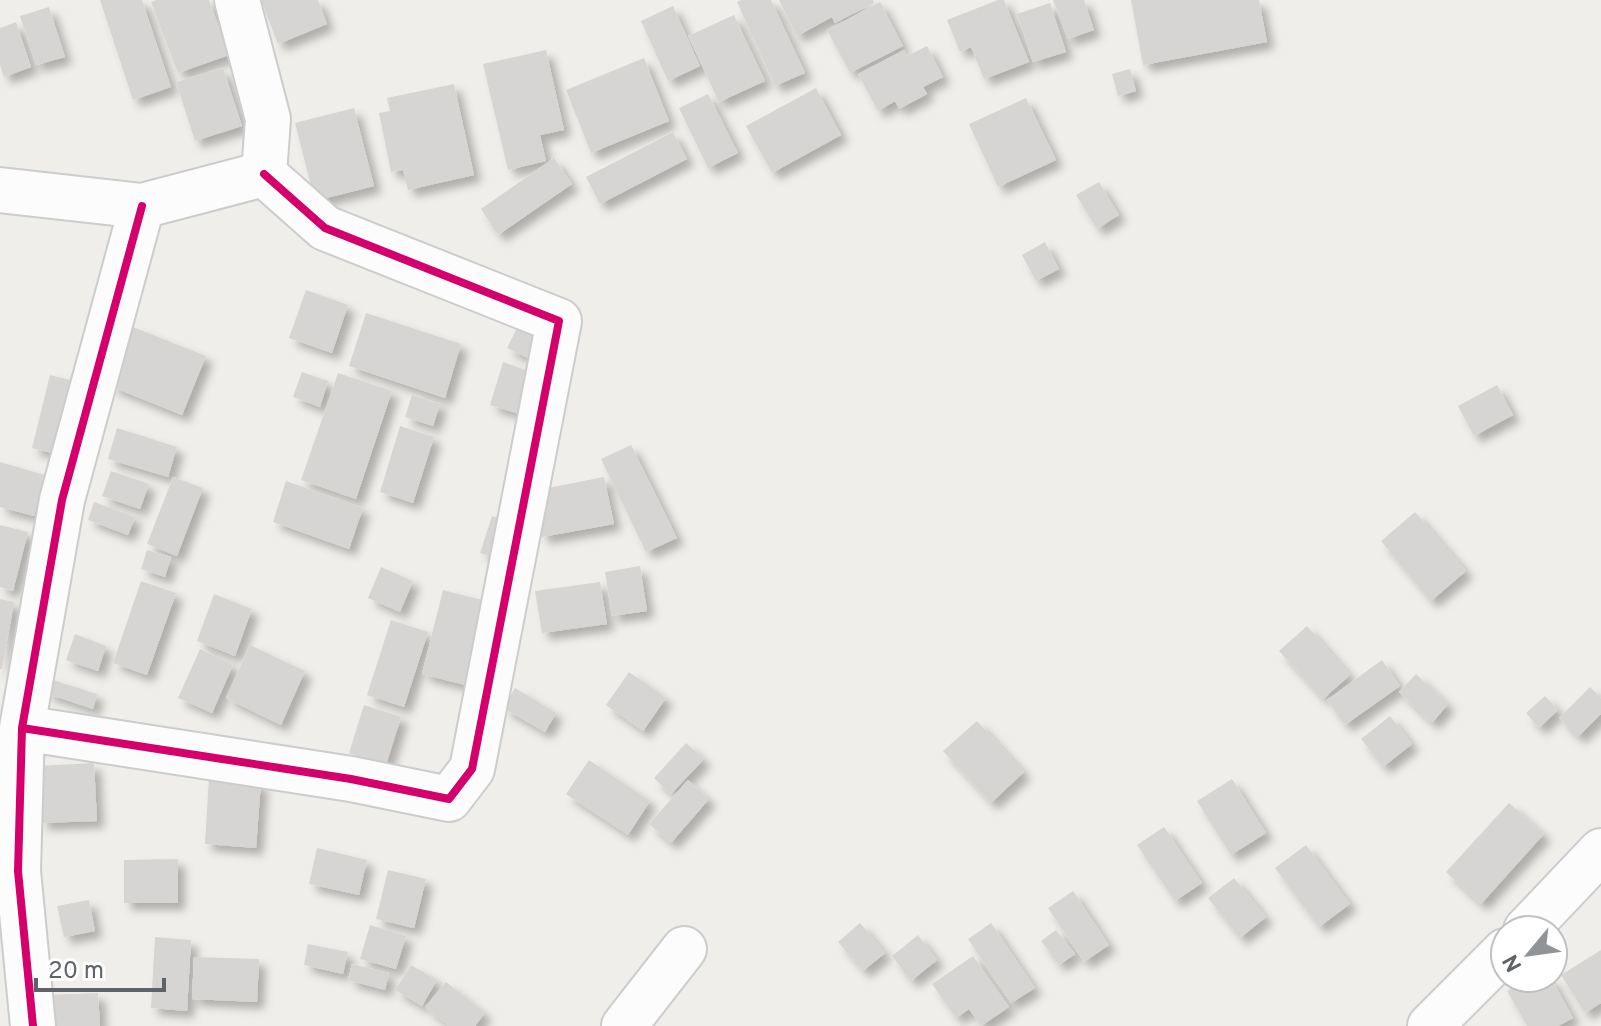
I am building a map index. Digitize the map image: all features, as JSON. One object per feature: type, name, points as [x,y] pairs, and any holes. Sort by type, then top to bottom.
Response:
[{"type":"street","points":[[237,0],[268,119],[264,174]]},
{"type":"street","points":[[0,190],[142,206],[264,174]]},
{"type":"street","points":[[22,728],[351,779],[449,799],[472,769],[559,321],[325,228],[264,174]]},
{"type":"street","points":[[33,1026],[18,871],[22,728],[62,500],[142,206]]},
{"type":"street","points":[[1541,914],[1601,851]]},
{"type":"street","points":[[624,1026],[684,949]]},
{"type":"street","points":[[1430,1026],[1489,967]]},
{"type":"building","points":[[100,0],[142,0],[171,87],[133,100]]},
{"type":"building","points":[[209,0],[229,55],[178,73],[151,2]]},
{"type":"building","points":[[261,0],[318,0],[327,24],[278,44]]},
{"type":"building","points":[[771,0],[805,73],[775,86],[737,2]]},
{"type":"building","points":[[779,0],[873,0],[874,3],[835,23],[832,17],[797,36]]},
{"type":"building","points":[[1004,0],[1029,62],[984,79],[971,47],[960,52],[947,20]]},
{"type":"building","points":[[1053,0],[1084,0],[1094,30],[1068,39]]},
{"type":"building","points":[[1131,0],[1259,0],[1267,42],[1143,65]]},
{"type":"building","points":[[880,2],[903,46],[850,73],[827,30]]},
{"type":"building","points":[[1050,3],[1066,52],[1033,62],[1017,14]]},
{"type":"building","points":[[673,6],[700,66],[668,81],[641,21]]},
{"type":"building","points":[[49,7],[65,57],[36,65],[20,16]]},
{"type":"building","points":[[734,15],[765,81],[719,102],[688,36]]},
{"type":"building","points":[[16,22],[31,67],[4,77],[0,65],[0,28]]},
{"type":"building","points":[[927,46],[943,77],[923,87],[927,94],[899,109],[895,101],[878,111],[858,74],[904,50],[907,56]]},
{"type":"building","points":[[546,50],[564,130],[540,135],[546,161],[508,170],[483,64]]},
{"type":"building","points":[[644,58],[669,121],[591,153],[566,90]]},
{"type":"building","points":[[223,68],[242,126],[195,141],[176,82]]},
{"type":"building","points":[[1130,69],[1136,91],[1118,96],[1112,74]]},
{"type":"building","points":[[454,84],[474,175],[408,190],[403,170],[391,172],[379,113],[390,111],[387,98]]},
{"type":"building","points":[[816,88],[841,135],[772,173],[746,126]]},
{"type":"building","points":[[708,94],[738,153],[708,168],[679,108]]},
{"type":"building","points":[[1026,98],[1056,160],[998,187],[969,124]]},
{"type":"building","points":[[354,108],[374,186],[315,201],[295,123]]},
{"type":"building","points":[[673,132],[687,159],[600,204],[586,177]]},
{"type":"building","points":[[554,158],[572,184],[498,235],[481,209]]},
{"type":"building","points":[[1099,182],[1119,215],[1097,229],[1076,195]]},
{"type":"building","points":[[1045,242],[1059,269],[1036,281],[1022,255]]},
{"type":"building","points":[[306,290],[348,305],[332,353],[289,338]]},
{"type":"building","points":[[366,313],[461,344],[445,398],[349,366]]},
{"type":"building","points":[[521,320],[545,334],[532,360],[507,348]]},
{"type":"building","points":[[133,327],[206,356],[182,415],[110,386]]},
{"type":"building","points":[[503,362],[537,374],[523,415],[490,405]]},
{"type":"building","points":[[302,372],[328,381],[320,407],[293,397]]},
{"type":"building","points":[[338,373],[392,391],[356,499],[301,480]]},
{"type":"building","points":[[50,375],[86,384],[68,457],[32,448]]},
{"type":"building","points":[[1497,385],[1513,415],[1474,436],[1458,406]]},
{"type":"building","points":[[412,395],[440,404],[433,426],[405,417]]},
{"type":"building","points":[[400,426],[434,437],[413,503],[380,492]]},
{"type":"building","points":[[117,428],[177,447],[168,477],[108,459]]},
{"type":"building","points":[[631,445],[677,538],[646,552],[601,459]]},
{"type":"building","points":[[0,462],[45,475],[34,516],[0,507]]},
{"type":"building","points":[[111,471],[149,484],[140,509],[102,496]]},
{"type":"building","points":[[173,477],[203,488],[177,556],[147,544]]},
{"type":"building","points":[[604,477],[614,524],[542,537],[533,491]]},
{"type":"building","points":[[286,481],[363,508],[349,549],[273,522]]},
{"type":"building","points":[[94,502],[135,517],[128,535],[88,520]]},
{"type":"building","points":[[1415,512],[1466,571],[1431,601],[1381,541]]},
{"type":"building","points":[[492,516],[513,523],[501,560],[480,553]]},
{"type":"building","points":[[0,525],[28,532],[13,591],[0,587]]},
{"type":"building","points":[[147,550],[171,557],[165,577],[141,569]]},
{"type":"building","points":[[640,566],[647,611],[612,616],[605,572]]},
{"type":"building","points":[[381,567],[413,581],[400,612],[368,598]]},
{"type":"building","points":[[141,581],[176,593],[147,675],[113,663]]},
{"type":"building","points":[[600,582],[607,624],[542,633],[535,591]]},
{"type":"building","points":[[443,590],[490,602],[469,686],[422,674]]},
{"type":"building","points":[[214,594],[252,609],[235,656],[197,641]]},
{"type":"building","points":[[0,599],[14,602],[2,669],[0,669]]},
{"type":"building","points":[[391,620],[428,632],[404,707],[367,695]]},
{"type":"building","points":[[1307,626],[1350,675],[1323,699],[1279,651]]},
{"type":"building","points":[[75,634],[106,646],[98,671],[66,660]]},
{"type":"building","points":[[250,645],[305,671],[281,725],[226,698]]},
{"type":"building","points":[[200,649],[233,665],[212,713],[178,698]]},
{"type":"building","points":[[1382,660],[1400,686],[1345,725],[1327,700]]},
{"type":"building","points":[[629,672],[666,698],[643,731],[606,705]]},
{"type":"building","points":[[1416,674],[1448,704],[1432,723],[1399,692]]},
{"type":"building","points":[[50,679],[97,694],[93,709],[45,693]]},
{"type":"building","points":[[1590,687],[1601,698],[1601,714],[1578,737],[1559,718]]},
{"type":"building","points":[[515,688],[556,713],[545,732],[503,708]]},
{"type":"building","points":[[1545,696],[1558,710],[1539,728],[1526,713]]},
{"type":"building","points":[[364,705],[401,717],[386,765],[349,753]]},
{"type":"building","points":[[1390,716],[1412,744],[1383,767],[1361,739]]},
{"type":"building","points":[[977,721],[1024,772],[991,803],[943,751]]},
{"type":"building","points":[[686,743],[704,759],[671,794],[654,778]]},
{"type":"building","points":[[589,760],[650,801],[628,835],[566,794]]},
{"type":"building","points":[[94,763],[97,821],[41,823],[38,766]]},
{"type":"building","points":[[209,777],[261,782],[256,848],[205,844]]},
{"type":"building","points":[[1232,779],[1266,833],[1231,855],[1197,801]]},
{"type":"building","points":[[688,780],[709,799],[671,843],[649,824]]},
{"type":"building","points":[[1509,803],[1544,834],[1481,904],[1446,872]]},
{"type":"building","points":[[1164,827],[1202,883],[1175,901],[1137,845]]},
{"type":"building","points":[[1306,845],[1350,904],[1319,927],[1275,868]]},
{"type":"building","points":[[317,848],[367,860],[359,895],[309,884]]},
{"type":"building","points":[[178,859],[178,903],[124,903],[124,860]]},
{"type":"building","points":[[388,870],[426,879],[414,928],[376,919]]},
{"type":"building","points":[[1234,878],[1266,917],[1240,938],[1208,898]]},
{"type":"building","points":[[1073,891],[1109,945],[1084,962],[1048,908]]},
{"type":"building","points":[[89,900],[95,931],[64,937],[57,906]]},
{"type":"building","points":[[860,923],[885,953],[863,971],[838,942]]},
{"type":"building","points":[[991,923],[1035,988],[1011,1003],[968,939]]},
{"type":"building","points":[[370,925],[406,936],[396,969],[360,959]]},
{"type":"building","points":[[1056,930],[1075,954],[1059,965],[1041,941]]},
{"type":"building","points":[[918,935],[937,960],[911,981],[892,956]]},
{"type":"building","points":[[155,937],[191,940],[187,1011],[151,1008]]},
{"type":"building","points":[[308,944],[348,952],[343,974],[304,965]]},
{"type":"building","points":[[1601,950],[1601,1003],[1585,1013],[1569,988],[1569,970]]},
{"type":"building","points":[[973,956],[1009,1007],[981,1026],[969,1009],[956,1018],[932,984]]},
{"type":"building","points":[[194,957],[259,959],[257,1002],[192,999]]},
{"type":"building","points":[[352,964],[389,973],[385,990],[348,980]]},
{"type":"building","points":[[411,965],[437,980],[422,1006],[395,990]]},
{"type":"building","points":[[446,982],[485,1013],[475,1026],[449,1026],[425,1007]]},
{"type":"building","points":[[98,993],[100,1026],[47,1026],[46,995]]},
{"type":"building","points":[[1509,994],[1560,994],[1573,1018],[1558,1026],[1527,1026]]},
{"type":"cycle path","points":[[22,728],[351,779],[449,799],[472,769],[559,321],[325,228],[264,174]]},
{"type":"cycle path","points":[[33,1026],[18,871],[22,728],[62,500],[142,206]]}]
